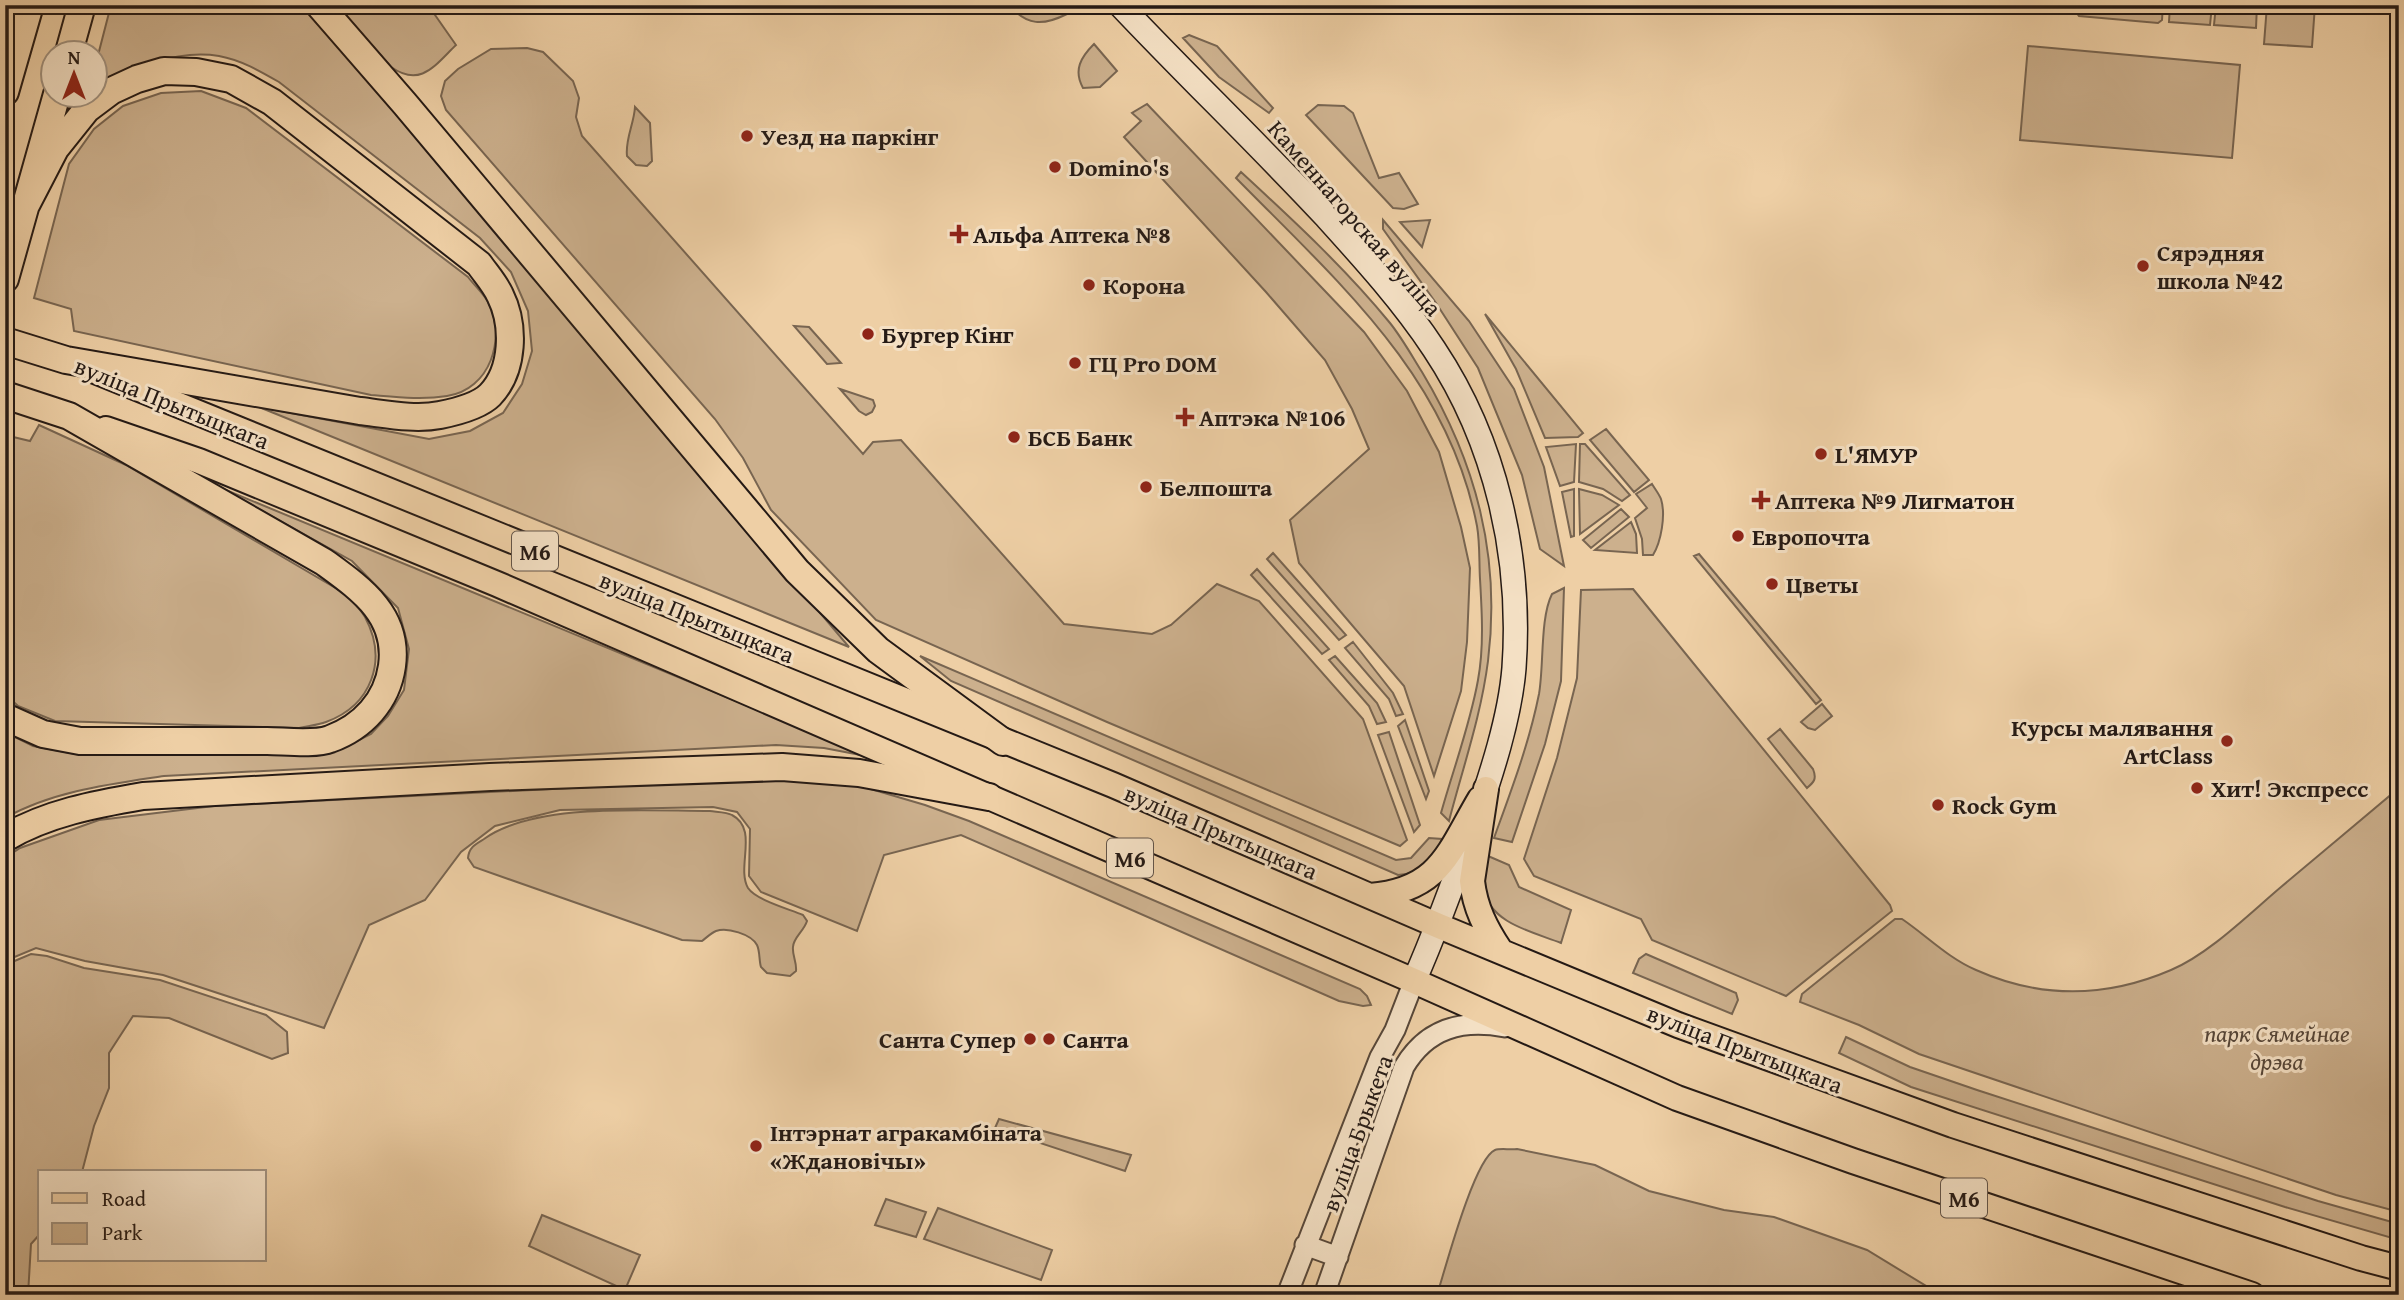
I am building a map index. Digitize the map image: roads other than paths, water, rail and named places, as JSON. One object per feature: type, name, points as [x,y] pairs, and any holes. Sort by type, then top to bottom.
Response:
[{"type":"highway","points":[[5,92],[30,5]]},
{"type":"highway","points":[[73,38],[82,5]]},
{"type":"highway","points":[[319,5],[797,571],[878,650],[1003,741]]},
{"type":"highway","points":[[26,205],[55,149],[87,109],[111,91],[164,71],[196,72],[231,79],[272,102],[478,264],[500,293],[508,316],[510,336],[503,376],[488,397],[461,410],[438,416],[360,411],[62,359]]},
{"type":"highway","points":[[5,279],[53,108]]},
{"type":"highway","name":"М6","points":[[5,341],[62,359]]},
{"type":"highway","name":"вуліца Прытыцкага","points":[[5,395],[69,416]]},
{"type":"highway","points":[[5,717],[43,734],[80,741],[328,741],[366,719],[380,701],[390,681],[393,657],[391,633],[380,610],[356,585],[283,537],[69,416]]},
{"type":"highway","points":[[5,838],[55,815],[143,796],[490,777],[782,767],[871,775],[989,797]]},
{"type":"main road","name":"Каменнагорская вуліца","points":[[1120,5],[1272,160],[1348,242],[1404,308],[1434,348],[1462,395],[1477,428],[1501,499],[1514,584],[1514,670],[1500,741],[1486,789],[1439,926],[1414,981]]},
{"type":"main road","name":"вуліца Прытыцкага","points":[[62,359],[1113,785],[1439,926],[1678,1025],[1892,1104],[2348,1254],[2399,1268]]},
{"type":"main road","name":"вуліца Прытыцкага","points":[[69,416],[199,461],[460,569],[1414,981],[1676,1098],[1866,1166],[2252,1295]]},
{"type":"main road","points":[[1369,896],[1414,887],[1437,869],[1486,789]]},
{"type":"main road","points":[[1486,789],[1472,881],[1473,894],[1485,926],[1500,950]]},
{"type":"street","name":"вуліца Брыкета","points":[[1287,1295],[1380,1057],[1395,1030],[1414,981]]},
{"type":"street","name":"вуліца Брыкета","points":[[1324,1295],[1404,1067],[1413,1052],[1433,1035],[1457,1026],[1482,1023],[1515,1028]]},
{"type":"street","points":[[1305,1245],[1338,1257]]},
{"type":"place","name":"Уезд на паркінг","points":[[747,136]]},
{"type":"place","name":"Domino's","points":[[1055,167]]},
{"type":"place","name":"Альфа Аптека №8","points":[[959,234]]},
{"type":"place","name":"Сярэдняя школа №42","points":[[2143,266]]},
{"type":"place","name":"Корона","points":[[1089,285]]},
{"type":"place","name":"Бургер Кінг","points":[[868,334]]},
{"type":"place","name":"ГЦ Pro DOM","points":[[1075,363]]},
{"type":"place","name":"Аптэка №106","points":[[1185,417]]},
{"type":"place","name":"БСБ Банк","points":[[1014,437]]},
{"type":"place","name":"L'ЯМУР","points":[[1821,454]]},
{"type":"place","name":"Белпошта","points":[[1146,487]]},
{"type":"place","name":"Аптека №9 Лигматон","points":[[1761,500]]},
{"type":"place","name":"Европочта","points":[[1738,536]]},
{"type":"place","name":"Цветы","points":[[1772,584]]},
{"type":"place","name":"Курсы малявання ArtClass","points":[[2227,741]]},
{"type":"place","name":"Хит! Экспресс","points":[[2197,788]]},
{"type":"place","name":"Rock Gym","points":[[1938,805]]},
{"type":"place","name":"Санта Супер","points":[[1030,1039]]},
{"type":"place","name":"Санта","points":[[1049,1039]]},
{"type":"place","name":"Інтэрнат агракамбіната «Ждановічы»","points":[[756,1146]]},
{"type":"park label","name":"парк Сямейнае дрэва","points":[[2277,1047]]}]
